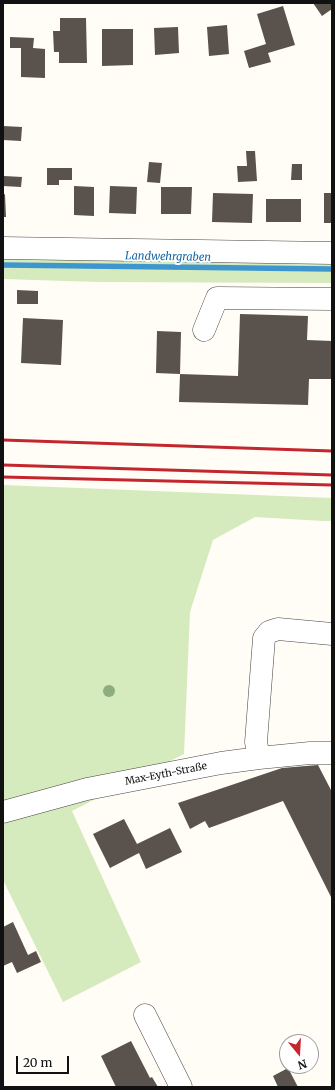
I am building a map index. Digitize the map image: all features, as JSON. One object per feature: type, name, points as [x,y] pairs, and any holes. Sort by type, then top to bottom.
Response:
[{"type":"street","points":[[3,248],[332,253]]},
{"type":"street","points":[[204,330],[217,298],[332,299]]},
{"type":"street","points":[[259,758],[256,742],[264,638],[269,632],[278,629],[332,634]]},
{"type":"street","name":"Max-Eyth-Straße","points":[[3,812],[87,789],[221,763],[310,753],[332,753]]},
{"type":"street","points":[[145,1015],[181,1087]]},
{"type":"green space","points":[[3,258],[332,263],[332,283],[98,282],[3,279]]},
{"type":"green space","points":[[3,485],[332,498],[332,521],[255,517],[213,540],[190,612],[184,754],[72,811],[141,962],[63,1002],[3,880]]},
{"type":"building","points":[[313,3],[332,3],[332,9],[322,16]]},
{"type":"building","points":[[283,6],[295,45],[268,53],[271,62],[249,68],[244,51],[266,44],[257,14]]},
{"type":"building","points":[[60,18],[86,18],[87,63],[59,63],[59,52],[54,52],[53,31],[60,31]]},
{"type":"building","points":[[227,25],[229,54],[209,56],[207,27]]},
{"type":"building","points":[[178,27],[179,53],[155,55],[154,28]]},
{"type":"building","points":[[102,29],[133,29],[133,65],[102,66]]},
{"type":"building","points":[[10,37],[34,38],[33,48],[45,49],[45,78],[21,77],[21,48],[10,48]]},
{"type":"building","points":[[3,126],[22,127],[21,141],[3,140]]},
{"type":"building","points":[[246,151],[255,151],[257,181],[238,182],[237,166],[247,166]]},
{"type":"building","points":[[149,162],[162,163],[160,183],[147,182]]},
{"type":"building","points":[[292,164],[302,164],[302,180],[291,180]]},
{"type":"building","points":[[47,168],[72,168],[72,180],[59,180],[59,185],[47,185]]},
{"type":"building","points":[[4,176],[22,177],[21,187],[3,186]]},
{"type":"building","points":[[74,186],[94,187],[94,216],[74,215]]},
{"type":"building","points":[[110,186],[137,187],[136,214],[109,213]]},
{"type":"building","points":[[161,187],[192,187],[191,214],[161,214]]},
{"type":"building","points":[[213,193],[253,194],[252,223],[212,222]]},
{"type":"building","points":[[324,193],[332,193],[332,223],[324,223]]},
{"type":"building","points":[[5,194],[6,217],[3,217],[3,195]]},
{"type":"building","points":[[266,199],[301,199],[301,222],[266,222]]},
{"type":"building","points":[[17,290],[38,291],[38,304],[17,304]]},
{"type":"building","points":[[240,314],[308,316],[307,340],[332,341],[332,379],[309,379],[308,405],[179,402],[180,374],[238,376]]},
{"type":"building","points":[[23,318],[63,320],[61,365],[21,363]]},
{"type":"building","points":[[157,331],[181,332],[180,374],[156,373]]},
{"type":"building","points":[[318,765],[332,792],[332,899],[283,801],[209,828],[205,821],[190,829],[178,803],[282,768]]},
{"type":"building","points":[[124,819],[137,844],[170,828],[182,852],[146,869],[139,853],[110,868],[93,834]]},
{"type":"building","points":[[13,922],[28,955],[36,951],[41,962],[17,973],[12,962],[3,966],[3,927]]},
{"type":"building","points":[[131,1041],[150,1078],[152,1077],[158,1087],[116,1087],[101,1056]]},
{"type":"building","points":[[279,1073],[291,1074],[298,1087],[278,1087],[273,1076]]},
{"type":"waterway","name":"Landwehrgraben","points":[[3,265],[332,269]]},
{"type":"railway","points":[[3,440],[332,451]]},
{"type":"railway","points":[[3,465],[332,475]]},
{"type":"railway","points":[[3,477],[332,485]]}]
